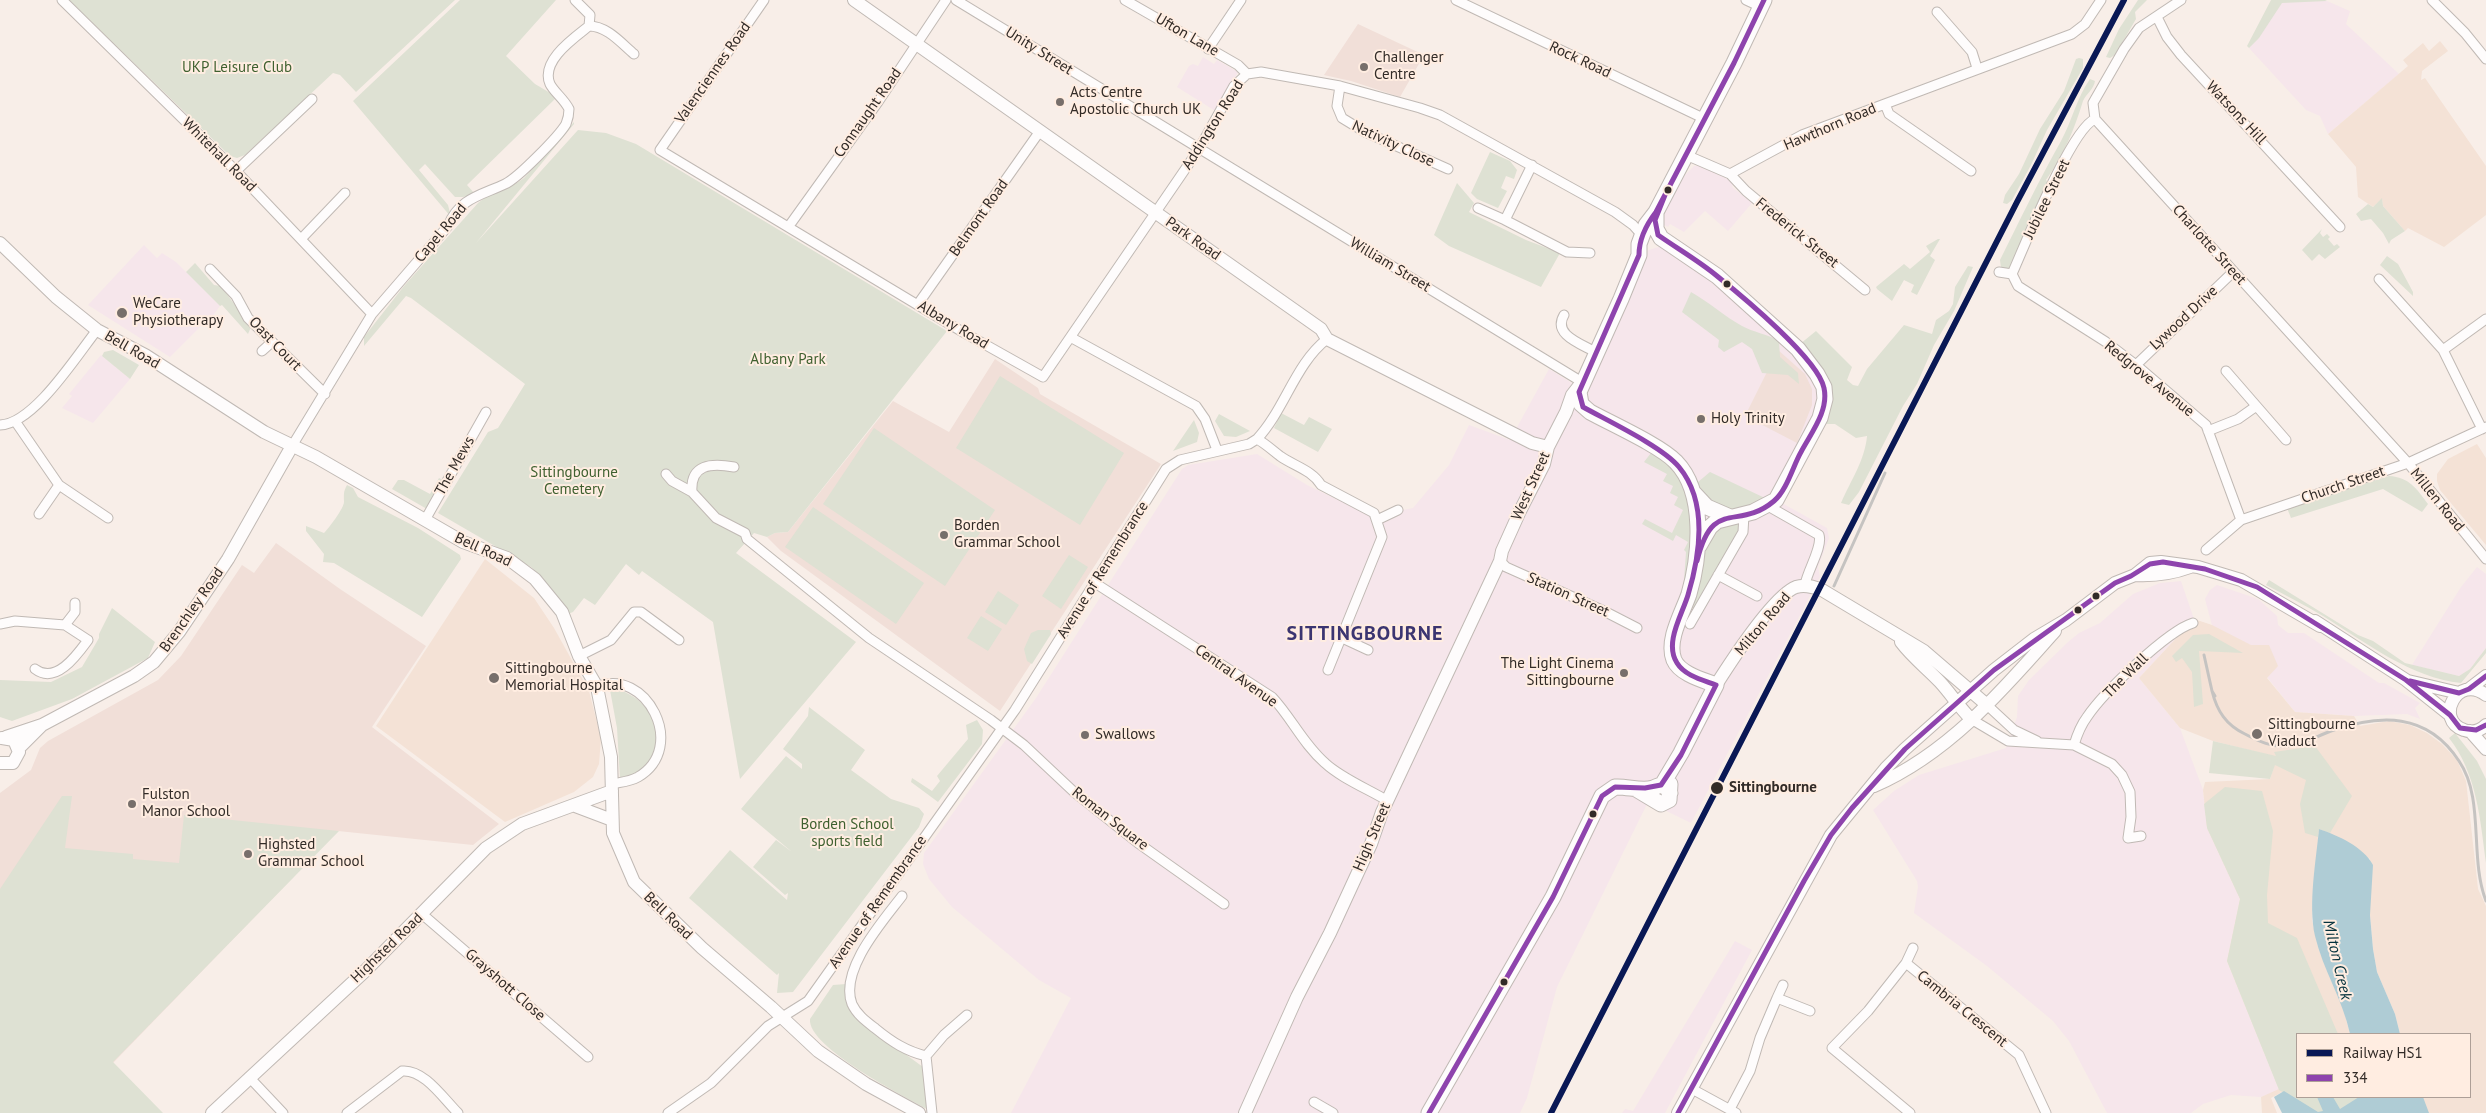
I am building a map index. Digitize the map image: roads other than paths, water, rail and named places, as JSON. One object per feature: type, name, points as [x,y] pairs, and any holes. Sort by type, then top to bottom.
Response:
[{"type":"main road","name":"West Street","points":[[1581,384],[1616,311],[1639,255],[1642,235],[1648,220],[1656,212],[1706,119],[1763,4]]},
{"type":"main road","points":[[1656,212],[1657,234],[1668,244],[1712,273],[1770,322],[1798,349],[1822,382],[1825,399],[1823,410],[1776,500],[1768,506],[1717,521],[1710,527],[1699,547]]},
{"type":"main road","points":[[1639,255],[1648,246],[1668,244]]},
{"type":"main road","points":[[1429,1113],[1553,897],[1602,796],[1615,787],[1636,789],[1662,788],[1716,685],[1679,667],[1674,659],[1674,637],[1690,588],[1699,547],[1697,518],[1688,479],[1675,461],[1583,407],[1579,396],[1581,384]]},
{"type":"main road","points":[[1691,488],[1706,507],[1737,516]]},
{"type":"main road","points":[[1697,677],[1702,714]]},
{"type":"street","name":"Whitehall Road","points":[[62,0],[302,238],[372,314]]},
{"type":"street","points":[[575,0],[590,15],[589,26],[598,26],[634,54]]},
{"type":"street","name":"Valenciennes Road","points":[[661,146],[764,0]]},
{"type":"street","name":"Park Road","points":[[854,0],[1321,329],[1327,339],[1532,443],[1548,447]]},
{"type":"street","name":"Connaught Road","points":[[789,226],[878,102],[946,0]]},
{"type":"street","name":"Unity Street","points":[[956,0],[1199,149]]},
{"type":"street","name":"Ufton Lane","points":[[1125,0],[1238,65],[1247,74]]},
{"type":"street","points":[[1208,48],[1241,0]]},
{"type":"street","name":"Rock Road","points":[[1456,0],[1706,119]]},
{"type":"street","points":[[1746,0],[1763,4]]},
{"type":"street","name":"Hawthorn Road","points":[[1730,174],[1802,135],[2072,34],[2085,24],[2101,0]]},
{"type":"street","points":[[2095,119],[2093,103],[2104,80],[2139,28],[2180,0]]},
{"type":"street","points":[[2432,0],[2465,33],[2486,59]]},
{"type":"street","points":[[1936,12],[1972,52],[1977,68]]},
{"type":"street","name":"Watsons Hill","points":[[2157,17],[2167,37],[2182,55],[2340,227]]},
{"type":"street","name":"Capel Road","points":[[292,446],[372,314],[448,226],[455,212],[485,190],[505,184],[522,173],[566,124],[569,109],[560,94],[551,85],[548,76],[551,63],[589,26]]},
{"type":"street","name":"Addington Road","points":[[1072,338],[1199,149],[1234,86],[1247,74],[1261,72],[1340,86]]},
{"type":"street","points":[[1340,86],[1440,115],[1615,212],[1633,225],[1642,235]]},
{"type":"street","name":"Nativity Close","points":[[1340,86],[1337,106],[1342,118],[1366,132],[1448,169]]},
{"type":"street","points":[[236,172],[312,99]]},
{"type":"street","points":[[1885,104],[1890,114],[1971,172]]},
{"type":"street","name":"Charlotte Street","points":[[2095,119],[2408,463]]},
{"type":"street","name":"Jubilee Street","points":[[2012,274],[2050,188],[2079,133],[2088,122],[2095,119]]},
{"type":"street","name":"Belmont Road","points":[[918,304],[1040,131]]},
{"type":"street","name":"Albany Road","points":[[661,146],[660,150],[1043,377],[1072,338]]},
{"type":"street","name":"William Street","points":[[1199,149],[1581,384]]},
{"type":"street","points":[[1686,155],[1730,174]]},
{"type":"street","points":[[1505,220],[1532,166]]},
{"type":"street","name":"Frederick Street","points":[[1730,174],[1746,191],[1865,290]]},
{"type":"street","points":[[302,238],[345,193]]},
{"type":"street","points":[[1478,208],[1567,252],[1590,253]]},
{"type":"street","name":"Bell Road","points":[[0,243],[56,297],[97,330],[145,355],[264,432],[463,542],[507,558],[535,579],[562,612],[579,656],[597,687],[612,756],[612,820],[614,840],[634,882],[702,948],[782,1017],[818,1051],[866,1084],[919,1113]]},
{"type":"street","name":"Oast Court","points":[[210,269],[236,296],[248,318],[325,394]]},
{"type":"street","points":[[1999,272],[2012,274]]},
{"type":"street","name":"Lywood Drive","points":[[2136,365],[2233,272]]},
{"type":"street","name":"Redgrove Avenue","points":[[2012,274],[2018,286],[2106,342],[2206,425],[2241,520]]},
{"type":"street","points":[[2379,279],[2443,350],[2484,428]]},
{"type":"street","points":[[1564,315],[1561,321],[1561,330],[1566,335],[1597,353]]},
{"type":"street","points":[[2443,350],[2486,320]]},
{"type":"street","points":[[0,425],[15,421],[45,397],[97,330]]},
{"type":"street","points":[[1072,338],[1196,406],[1206,419],[1217,450]]},
{"type":"street","points":[[1327,339],[1318,346],[1308,360],[1257,439],[1268,444],[1279,456],[1316,477],[1321,485],[1374,513],[1377,520],[1382,537],[1328,670]]},
{"type":"street","points":[[262,351],[272,342]]},
{"type":"street","points":[[2226,371],[2255,407],[2286,440]]},
{"type":"street","name":"West Street","points":[[1500,561],[1502,551],[1520,511],[1544,464],[1548,447],[1566,412],[1572,395],[1581,384]]},
{"type":"street","points":[[1566,412],[1574,408],[1583,407]]},
{"type":"street","points":[[2208,431],[2238,419],[2255,407]]},
{"type":"street","name":"The Mews","points":[[425,520],[486,412]]},
{"type":"street","points":[[15,421],[58,485],[108,518]]},
{"type":"street","name":"Church Street","points":[[2206,550],[2241,520],[2408,463],[2484,428]]},
{"type":"street","name":"Avenue of Remembrance","points":[[668,1113],[711,1083],[768,1026],[808,1001],[1001,730],[1166,469],[1180,460],[1231,446],[1249,444],[1257,439]]},
{"type":"street","name":"Brenchley Road","points":[[2,738],[42,725],[134,676],[154,662],[179,632],[228,559],[292,446]]},
{"type":"street","name":"Millen Road","points":[[2408,463],[2486,559]]},
{"type":"street","points":[[692,492],[691,481],[696,471],[708,465],[734,467]]},
{"type":"street","points":[[666,474],[672,481],[692,492],[716,518],[745,533],[747,539],[869,638],[991,720],[1001,730]]},
{"type":"street","points":[[39,514],[58,485]]},
{"type":"street","points":[[1768,506],[1819,535],[1820,542],[1808,570],[1805,585]]},
{"type":"street","points":[[1377,520],[1398,510]]},
{"type":"street","points":[[1690,624],[1743,532],[1737,516]]},
{"type":"street","name":"Station Street","points":[[1500,561],[1506,567],[1602,610],[1637,628]]},
{"type":"street","name":"High Street","points":[[1245,1113],[1297,997],[1330,933],[1388,801],[1500,561]]},
{"type":"street","points":[[1678,1113],[1804,881],[1831,836],[1886,768],[1956,704],[2034,639],[2066,620],[2115,583],[2135,575],[2152,576],[2190,567],[2198,567],[2241,580],[2280,601],[2284,601],[2406,680],[2450,715],[2457,726],[2470,732],[2486,749]]},
{"type":"street","points":[[1718,574],[1757,596]]},
{"type":"street","name":"Central Avenue","points":[[1095,582],[1272,697],[1286,712],[1309,746],[1331,768],[1388,801]]},
{"type":"street","name":"Milton Road","points":[[1716,685],[1747,638],[1767,614],[1792,589],[1805,585],[1822,590],[1898,638],[1924,651],[1987,706]]},
{"type":"street","points":[[65,625],[75,612],[75,603]]},
{"type":"street","points":[[579,656],[610,640],[634,612],[641,612],[679,640]]},
{"type":"street","points":[[1872,787],[1893,778],[1918,762],[1987,706],[2066,620]]},
{"type":"street","points":[[0,624],[15,621],[65,625],[88,640],[69,664],[50,674],[41,674],[36,669]]},
{"type":"street","name":"The Wall","points":[[2074,745],[2087,716],[2126,676],[2153,649],[2185,626],[2193,623]]},
{"type":"street","points":[[1340,637],[1368,650]]},
{"type":"street","name":"Milton Road","points":[[1898,638],[1913,658],[1948,690],[1956,704],[1971,719]]},
{"type":"street","points":[[2450,715],[2451,703],[2464,691],[2486,676]]},
{"type":"street","points":[[2406,680],[2464,691],[2481,692],[2486,695]]},
{"type":"street","points":[[597,687],[607,683],[615,684],[642,696],[656,711],[660,729],[656,755],[646,771],[612,788]]},
{"type":"street","points":[[1987,706],[2014,730],[2043,743]]},
{"type":"street","points":[[1971,719],[2008,741],[2074,745],[2107,760],[2122,775],[2130,792],[2128,838],[2141,836]]},
{"type":"street","name":"Brenchley Road","points":[[4,764],[18,756],[19,748],[42,725]]},
{"type":"street","points":[[2470,732],[2480,730],[2486,725]]},
{"type":"street","name":"Roman Square","points":[[1001,730],[1024,745],[1074,792],[1138,843],[1224,904]]},
{"type":"street","points":[[2,738],[14,740],[19,748]]},
{"type":"street","points":[[0,775],[4,764]]},
{"type":"street","name":"Highsted Road","points":[[212,1113],[365,971],[495,841],[522,824],[574,806],[612,788]]},
{"type":"street","points":[[574,806],[612,820]]},
{"type":"street","points":[[902,896],[861,954],[850,982],[850,995],[857,1013],[867,1022],[905,1050],[926,1056]]},
{"type":"street","name":"Grayshott Close","points":[[422,914],[588,1057]]},
{"type":"street","points":[[1906,963],[1912,948]]},
{"type":"street","name":"Cambria Crescent","points":[[1910,1113],[1832,1048],[1868,1010],[1906,963],[2019,1056],[2046,1113]]},
{"type":"street","points":[[1692,1089],[1733,1111],[1782,985]]},
{"type":"street","points":[[1777,998],[1810,1012]]},
{"type":"street","points":[[932,1113],[926,1056],[944,1035],[967,1016]]},
{"type":"street","points":[[347,1113],[402,1071],[409,1070],[421,1076],[458,1113]]},
{"type":"street","points":[[249,1077],[283,1113]]},
{"type":"street","points":[[1314,1102],[1333,1113]]},
{"type":"water","name":"Milton Creek","points":[[2319,829],[2342,838],[2357,847],[2373,865],[2370,915],[2373,949],[2377,972],[2395,1014],[2400,1033],[2350,1033],[2343,1009],[2315,936],[2312,910]]},
{"type":"water","points":[[2284,1091],[2318,1112],[2323,1111],[2317,1098],[2334,1098],[2340,1109],[2357,1098],[2423,1098],[2429,1113],[2282,1113],[2274,1097]]},
{"type":"railway","points":[[1834,586],[1885,473]]},
{"type":"railway","points":[[2204,655],[2212,691],[2215,696]]},
{"type":"railway","points":[[2212,691],[2223,717],[2228,722],[2238,730],[2271,745],[2294,745],[2349,725],[2385,720],[2417,725],[2432,733],[2446,745],[2459,761],[2467,776],[2472,793],[2478,866],[2486,901]]},
{"type":"rail line","name":"HS1","points":[[1551,1113],[2017,202],[2124,0]]},
{"type":"place","name":"Challenger Centre","points":[[1364,67]]},
{"type":"place","name":"Acts Centre Apostolic Church UK","points":[[1060,102]]},
{"type":"place","name":"WeCare Physiotherapy","points":[[122,313]]},
{"type":"place","name":"Holy Trinity","points":[[1701,419]]},
{"type":"place","name":"Borden Grammar School","points":[[944,535]]},
{"type":"place","name":"The Light Cinema Sittingbourne","points":[[1624,673]]},
{"type":"place","name":"Sittingbourne Memorial Hospital","points":[[494,678]]},
{"type":"place","name":"Sittingbourne Viaduct","points":[[2257,734]]},
{"type":"place","name":"Swallows","points":[[1085,735]]},
{"type":"place","name":"Sittingbourne","points":[[1717,788]]},
{"type":"place","name":"Fulston Manor School","points":[[132,804]]},
{"type":"place","name":"Highsted Grammar School","points":[[248,854]]},
{"type":"district","name":"SITTINGBOURNE","points":[[1365,634]]},
{"type":"park label","name":"UKP Leisure Club","points":[[237,68]]},
{"type":"park label","name":"Albany Park","points":[[788,360]]},
{"type":"park label","name":"Sittingbourne Cemetery","points":[[574,482]]},
{"type":"park label","name":"Borden School sports field","points":[[847,834]]}]
